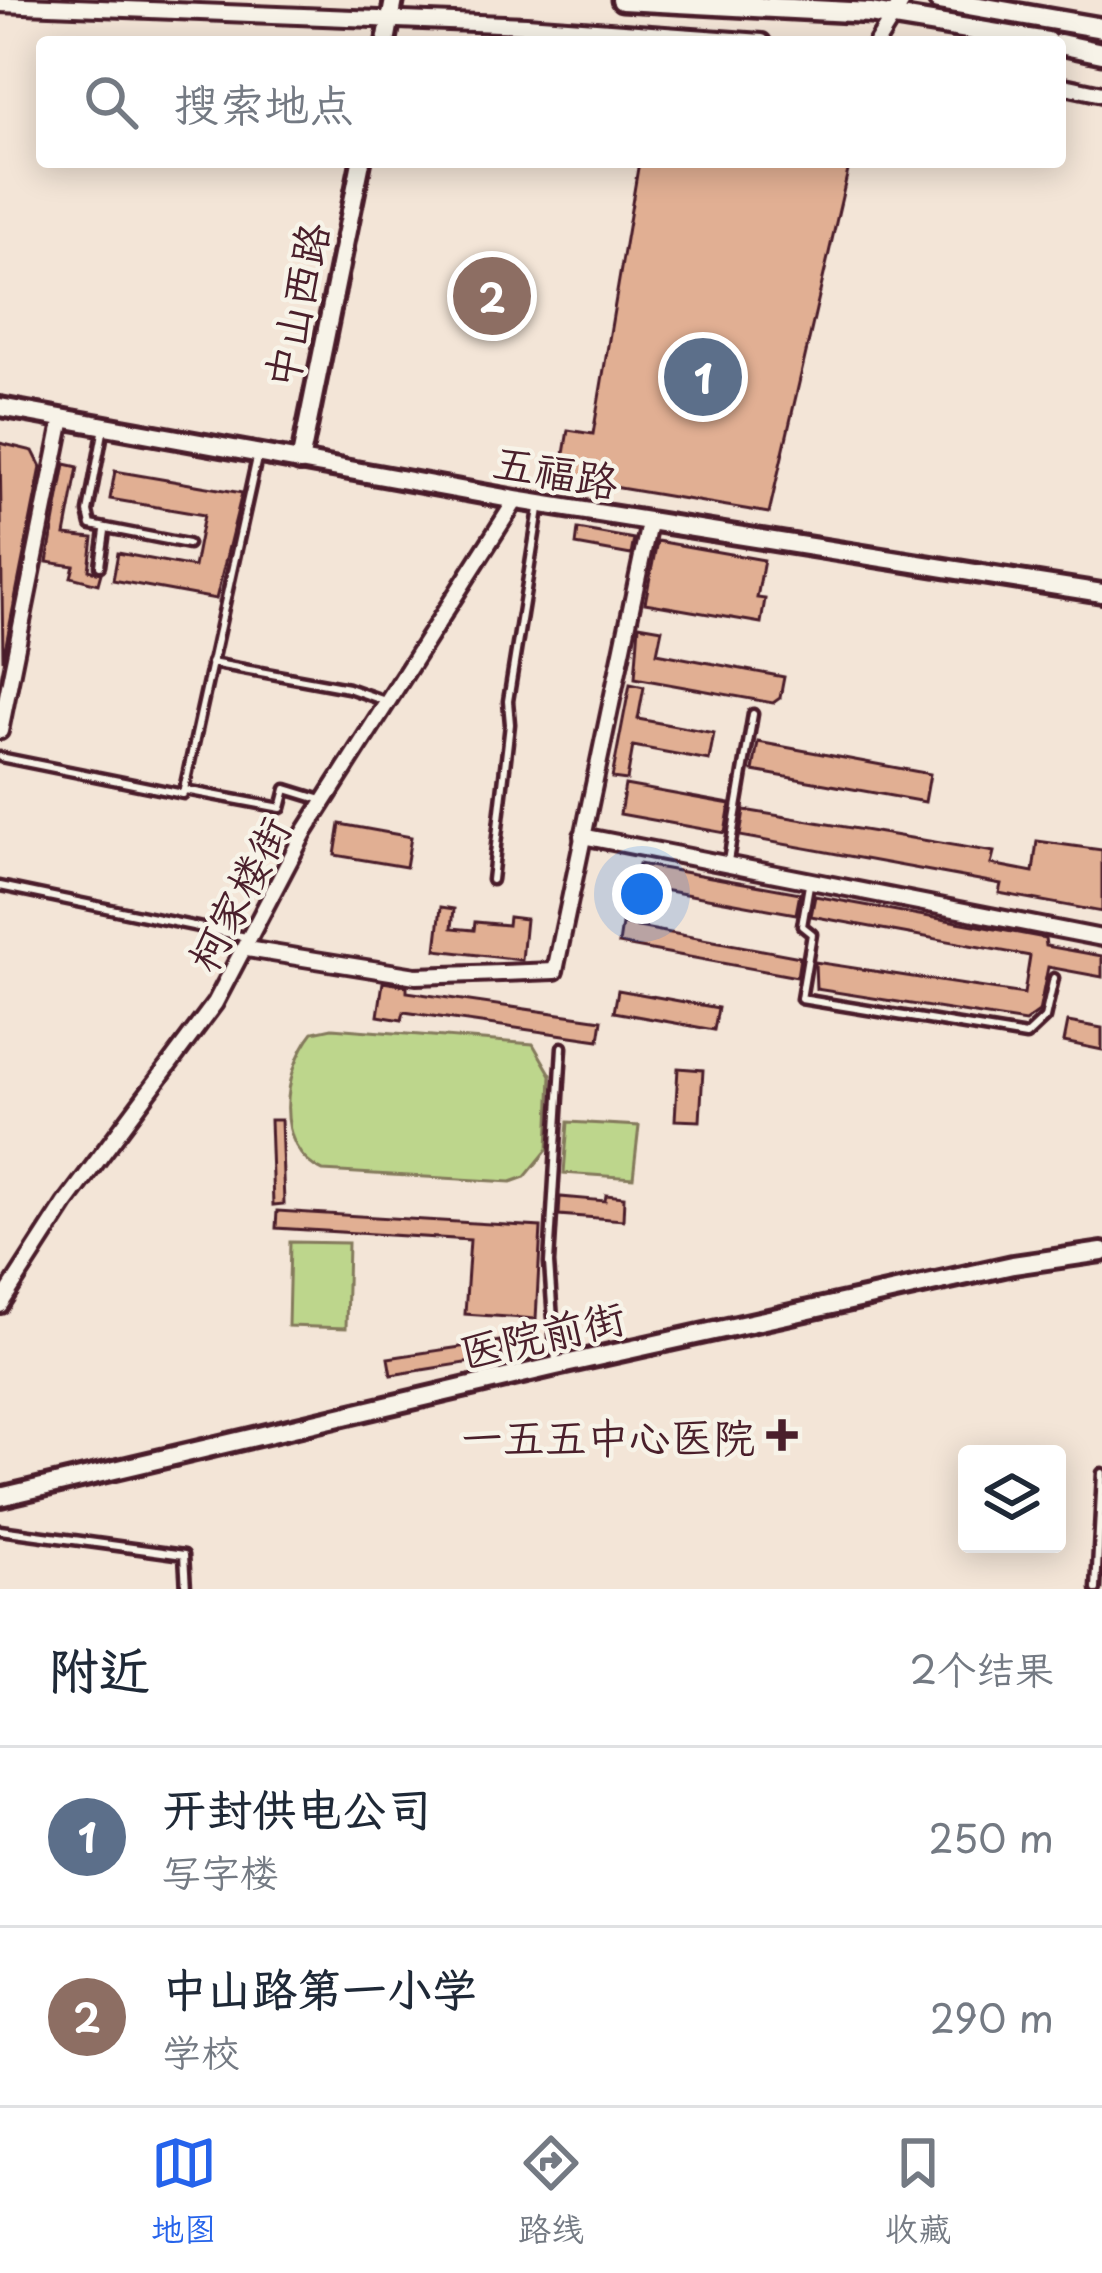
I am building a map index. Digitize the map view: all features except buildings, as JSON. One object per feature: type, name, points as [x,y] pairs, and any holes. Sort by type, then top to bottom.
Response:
[{"type":"main road","points":[[622,0],[900,8],[1021,36]]},
{"type":"main road","points":[[939,0],[1102,28]]},
{"type":"main road","points":[[1066,45],[1102,52]]},
{"type":"street","points":[[387,36],[394,0]]},
{"type":"street","points":[[0,4],[661,36]]},
{"type":"street","points":[[881,36],[900,8]]},
{"type":"street","points":[[1066,86],[1102,94]]},
{"type":"street","name":"中山西路","points":[[300,462],[360,168]]},
{"type":"street","name":"五福路","points":[[0,407],[649,523],[1102,593]]},
{"type":"street","points":[[0,731],[63,418]]},
{"type":"street","name":"柯家楼街","points":[[0,1305],[65,1204],[215,1003],[325,801],[516,500]]},
{"type":"street","points":[[248,944],[416,976],[556,971],[649,523]]},
{"type":"street","points":[[582,836],[1102,938]]},
{"type":"street","name":"医院前街","points":[[0,1497],[556,1366],[1036,1260],[1102,1252]]},
{"type":"lane","points":[[104,426],[88,512],[91,525],[105,532],[188,544]]},
{"type":"lane","points":[[0,758],[179,795],[185,790],[258,454]]},
{"type":"lane","points":[[492,880],[510,724],[508,701],[540,504]]},
{"type":"lane","points":[[100,566],[105,532]]},
{"type":"lane","points":[[211,662],[348,688],[389,703]]},
{"type":"lane","points":[[728,865],[753,714]]},
{"type":"lane","points":[[185,790],[281,808],[286,789],[325,801]]},
{"type":"lane","points":[[809,880],[802,926],[812,934],[801,999],[1026,1036],[1045,1018],[1054,978]]},
{"type":"lane","points":[[0,886],[248,944]]},
{"type":"lane","points":[[556,1366],[549,1263],[562,1047]]},
{"type":"lane","points":[[1096,1589],[1102,1473]]},
{"type":"lane","points":[[0,1530],[184,1555],[186,1589]]},
{"type":"green space","points":[[332,1028],[533,1044],[551,1075],[548,1149],[525,1177],[511,1182],[323,1171],[296,1146],[288,1108],[303,1048],[313,1032]]},
{"type":"green space","points":[[568,1122],[639,1126],[633,1178],[564,1173]]},
{"type":"green space","points":[[290,1242],[348,1243],[346,1328],[288,1326]]},
{"type":"place","name":"中山路第一小学","points":[[492,296]]},
{"type":"place","name":"开封供电公司","points":[[703,377]]},
{"type":"place","name":"一五五中心医院","points":[[782,1435]]}]
